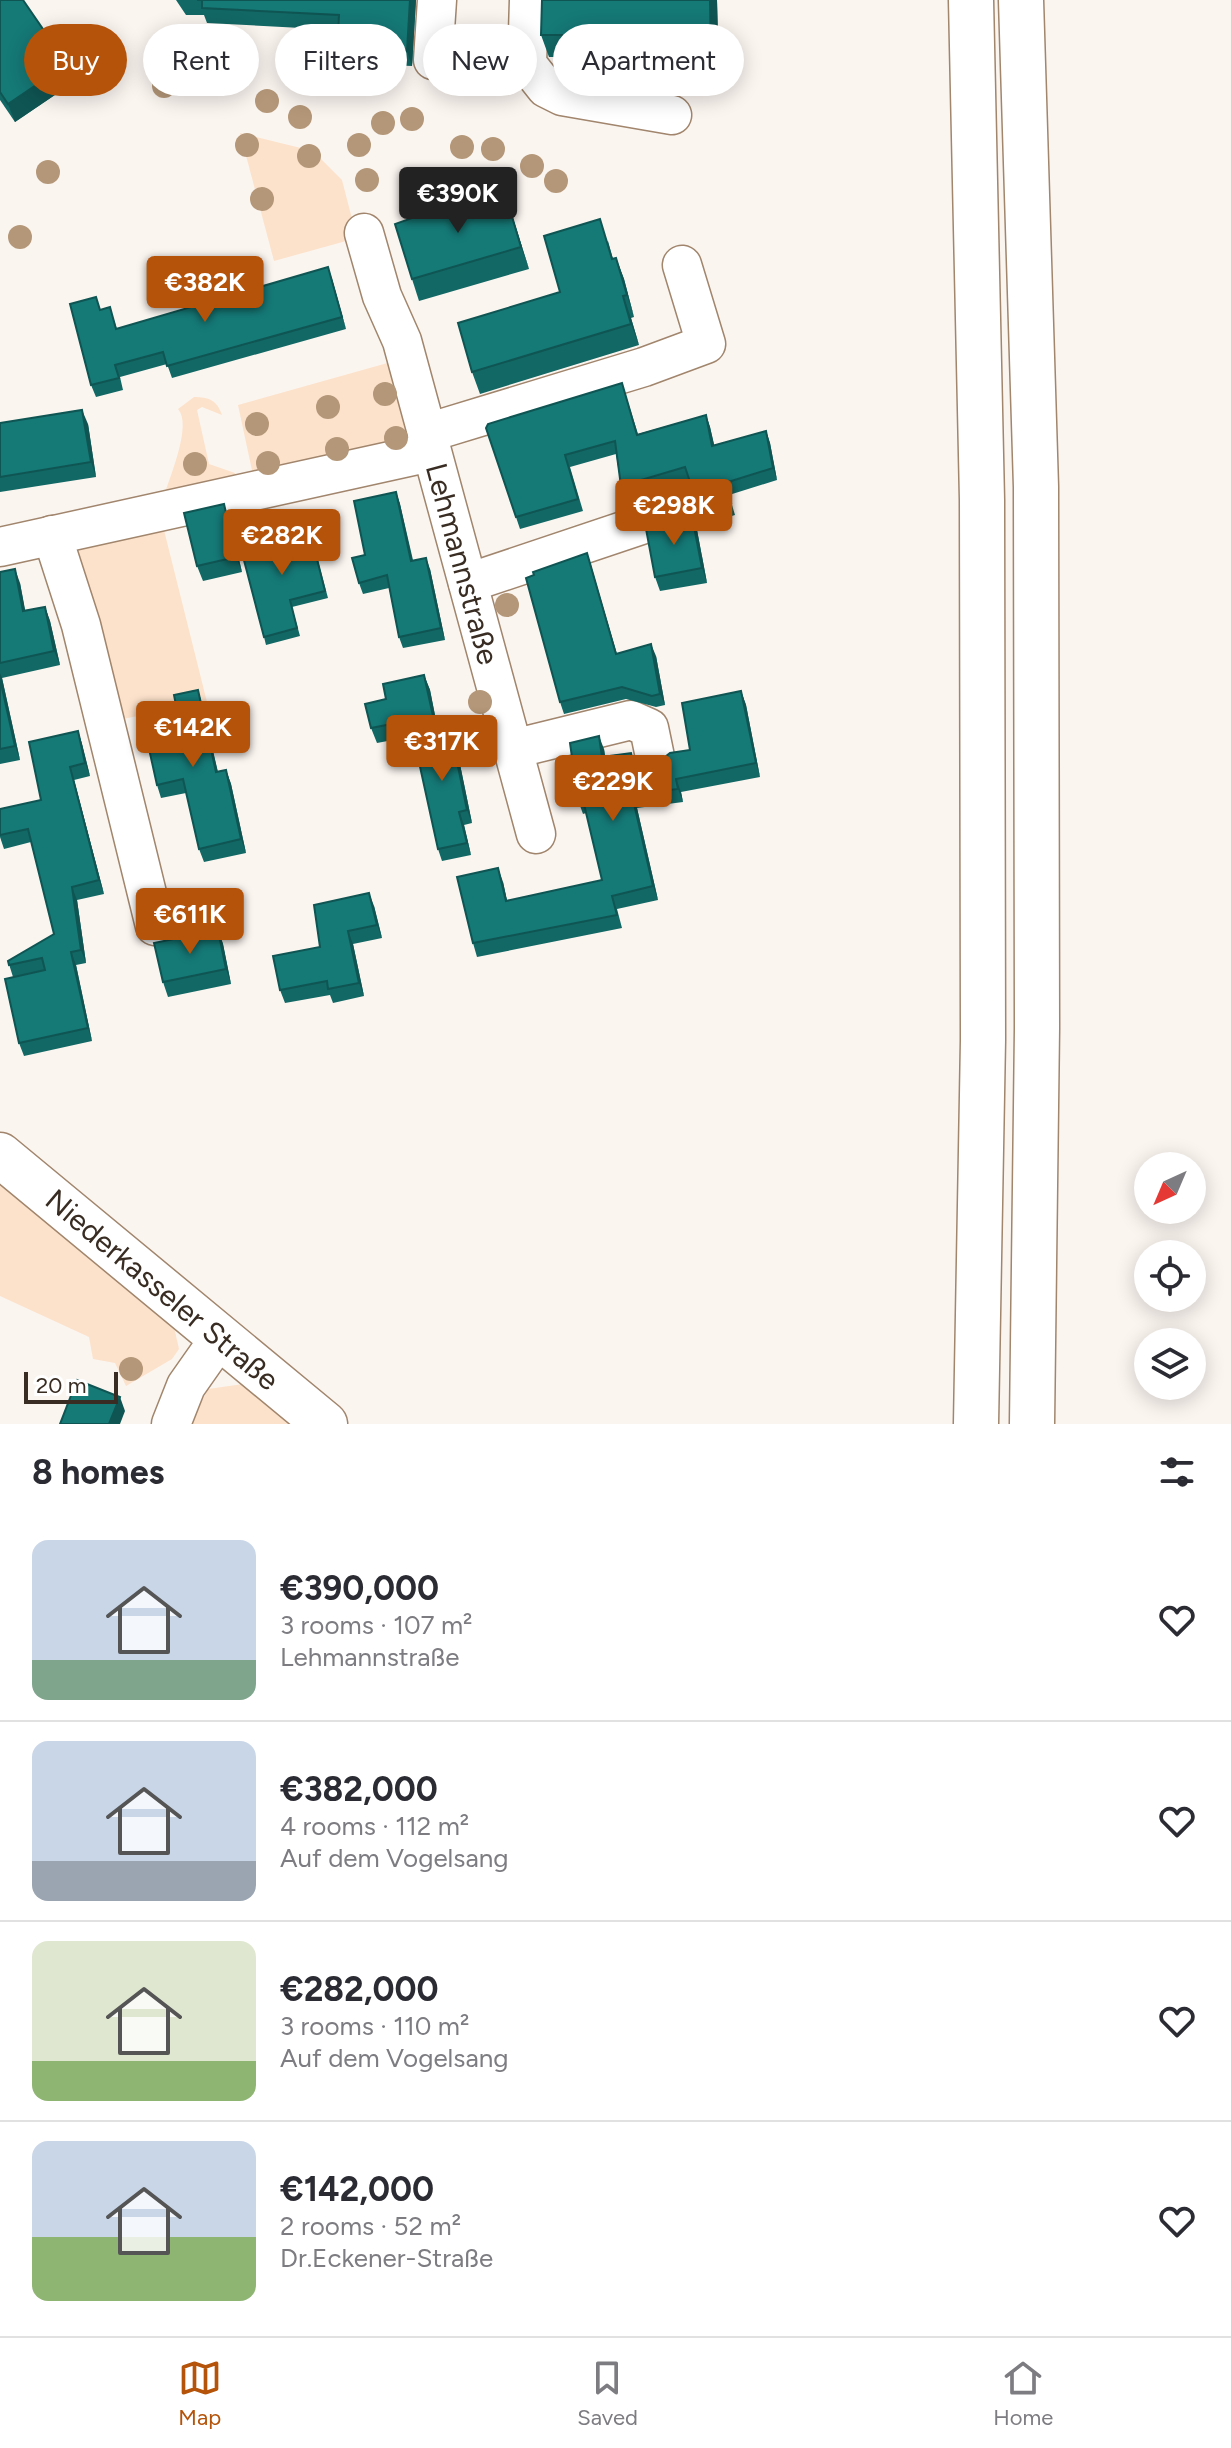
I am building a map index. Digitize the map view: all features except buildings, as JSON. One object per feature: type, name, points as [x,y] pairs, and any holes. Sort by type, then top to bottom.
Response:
[{"type":"main road","points":[[971,0],[983,548],[983,1040],[976,1424]]},
{"type":"main road","points":[[1021,0],[1036,487],[1037,1028],[1032,1424]]},
{"type":"main road","name":"Niederkasseler Straße","points":[[0,1155],[325,1424]]},
{"type":"street","points":[[435,24],[437,0]]},
{"type":"street","points":[[529,0],[527,64],[546,88],[562,96],[672,115]]},
{"type":"street","name":"Lehmannstraße","points":[[364,233],[382,296],[402,341],[536,834]]},
{"type":"street","name":"Lehmannstraße","points":[[429,442],[706,344],[682,265]]},
{"type":"street","points":[[0,547],[429,442]]},
{"type":"street","points":[[468,583],[641,525]]},
{"type":"street","points":[[52,535],[81,625],[155,926]]},
{"type":"street","points":[[513,749],[631,720],[649,728],[655,757]]},
{"type":"street","points":[[171,1424],[186,1386],[219,1339]]},
{"type":"shaded area","points":[[240,133],[313,151],[342,180],[357,238],[274,261]]},
{"type":"shaded area","points":[[391,362],[409,429],[403,444],[253,475],[238,405]]},
{"type":"shaded area","points":[[194,397],[212,400],[222,415],[202,407],[197,410],[209,464],[235,473],[236,478],[165,493],[182,437],[182,416],[178,409]]},
{"type":"shaded area","points":[[164,530],[207,702],[118,720],[78,548]]},
{"type":"shaded area","points":[[0,1177],[174,1327],[179,1349],[172,1359],[126,1386],[115,1363],[93,1359],[89,1337],[0,1296]]},
{"type":"shaded area","points":[[243,1384],[293,1424],[190,1424],[208,1389]]}]
